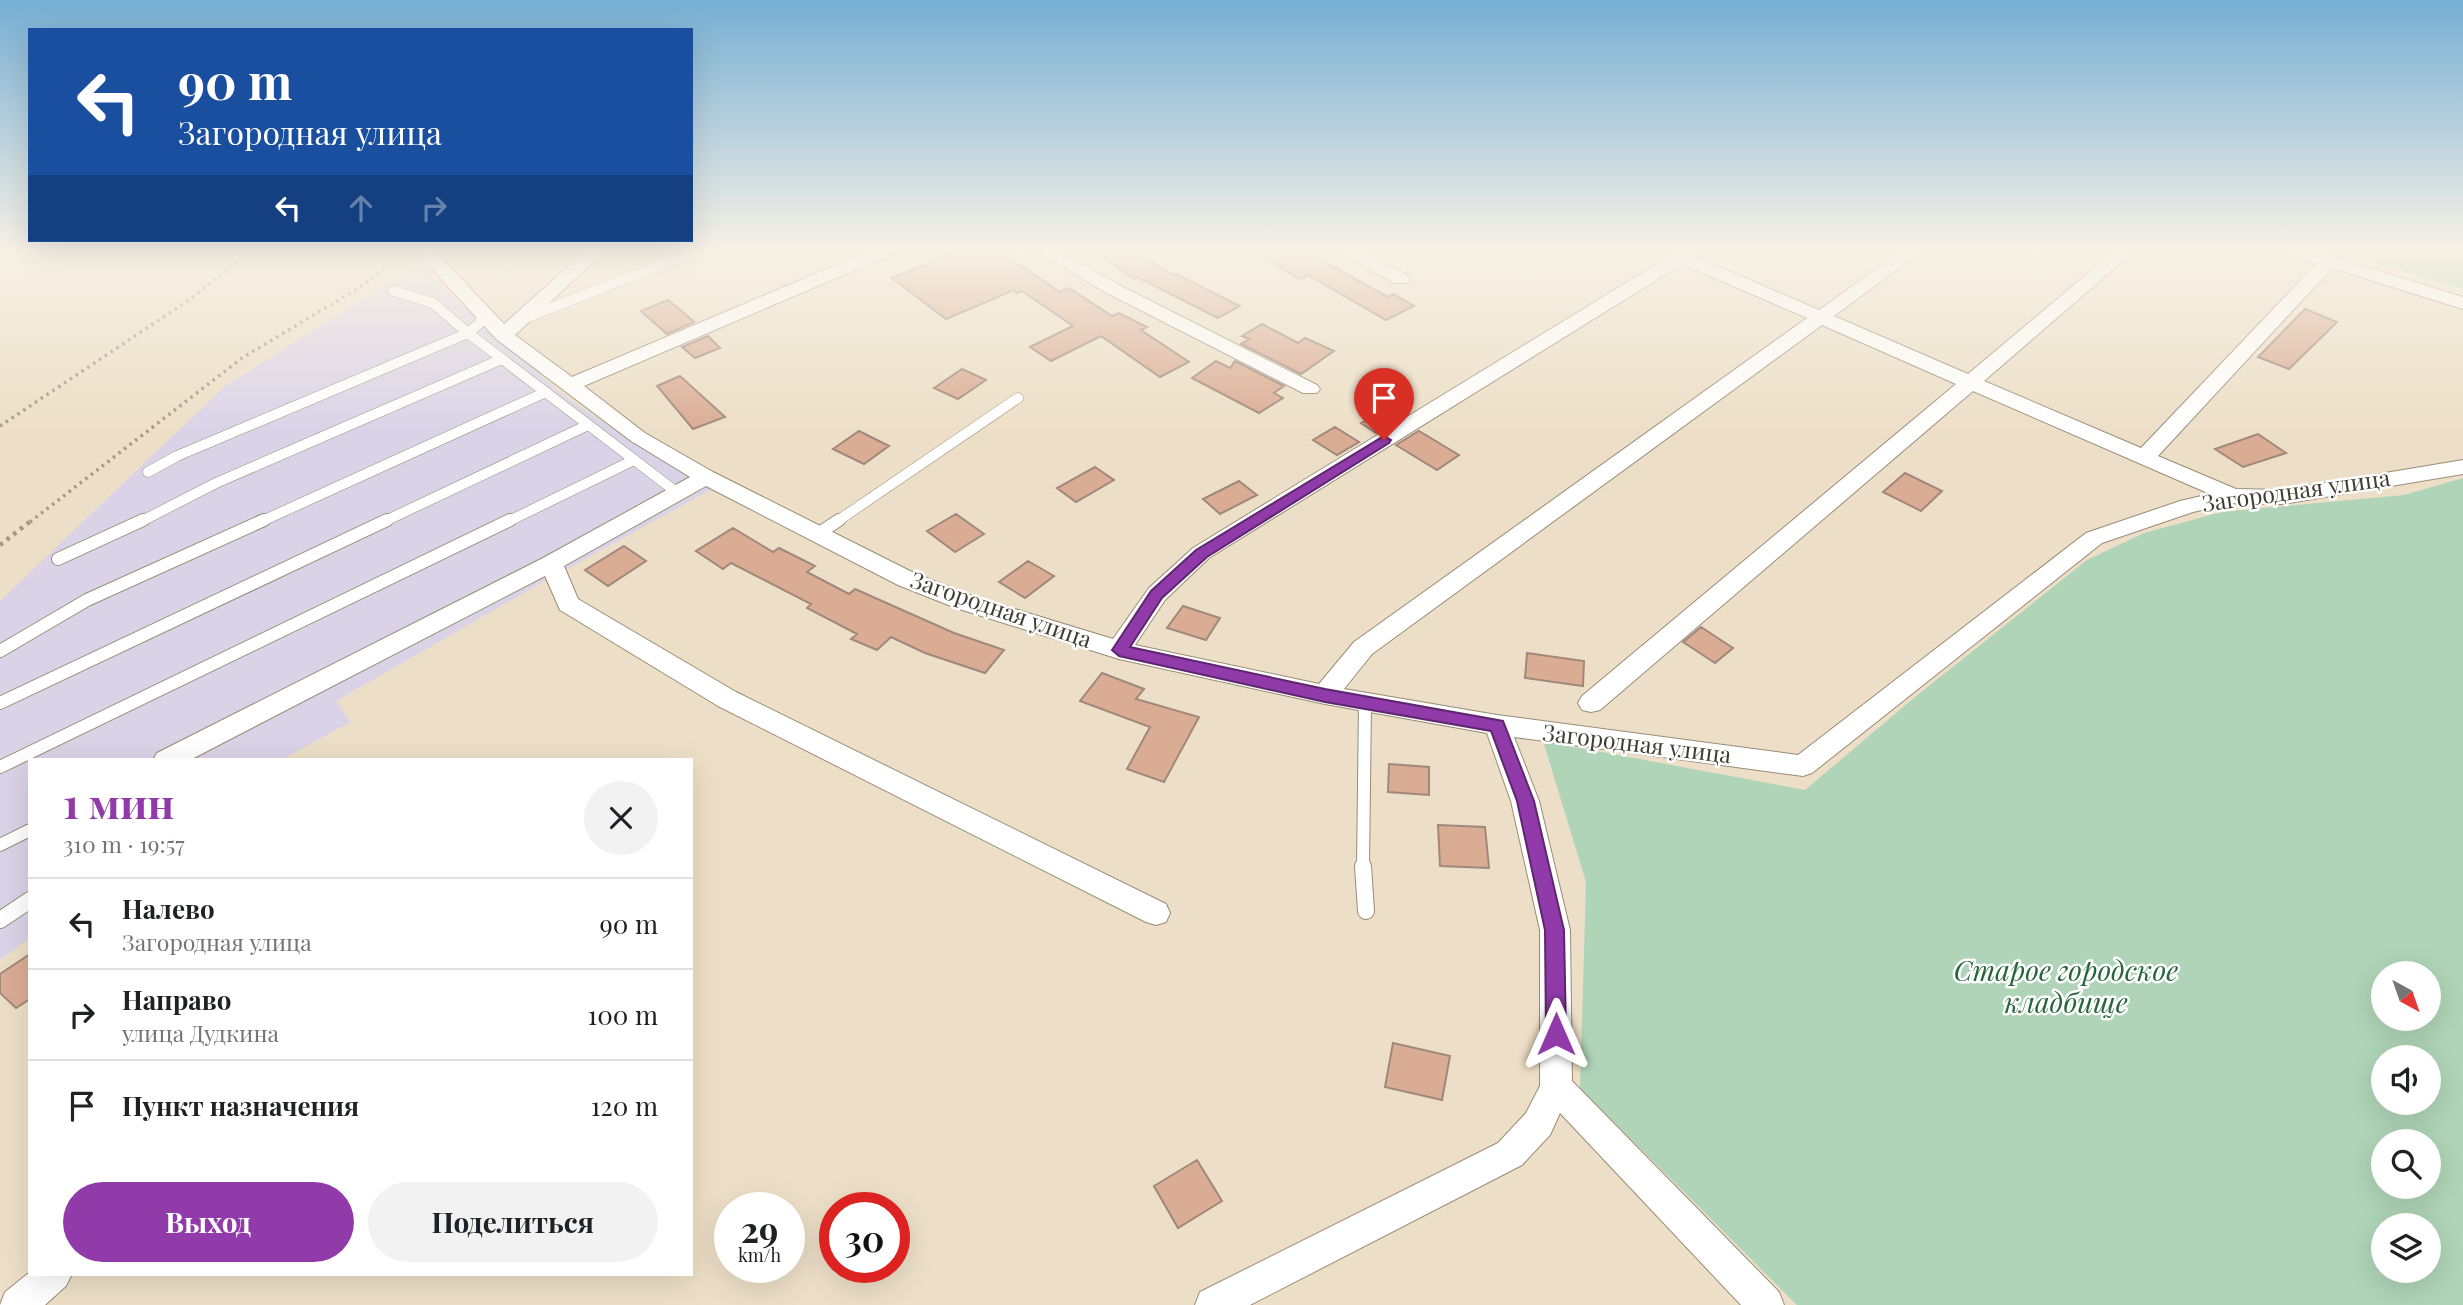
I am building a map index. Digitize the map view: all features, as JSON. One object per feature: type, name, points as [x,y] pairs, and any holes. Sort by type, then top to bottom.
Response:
[{"type":"street","name":"Загородная улица","points":[[476,309],[557,389],[705,477],[906,579],[964,602],[1119,650],[1325,695],[1497,725],[1803,766],[2094,538],[2188,506],[2233,496],[2283,497],[2463,467]]},
{"type":"street","points":[[503,335],[533,309]]},
{"type":"street","points":[[557,389],[747,309]]},
{"type":"street","points":[[1152,309],[1310,389]]},
{"type":"street","points":[[1119,650],[1157,594],[1202,553],[1597,309]]},
{"type":"street","points":[[1802,309],[2233,496]]},
{"type":"street","points":[[1325,695],[1363,648],[1833,309]]},
{"type":"street","points":[[1591,703],[2058,309]]},
{"type":"street","points":[[2144,458],[2284,309]]},
{"type":"street","points":[[170,758],[551,563],[679,494],[705,477]]},
{"type":"street","points":[[551,563],[568,604],[727,699],[1156,913]]},
{"type":"street","points":[[1213,1305],[1510,1154],[1538,1124],[1556,1087],[1555,930],[1525,801],[1497,725]]},
{"type":"street","points":[[1556,1087],[1766,1305]]},
{"type":"street","points":[[18,1305],[52,1276]]},
{"type":"lane","points":[[440,309],[502,359],[557,389],[588,425],[679,494]]},
{"type":"lane","points":[[521,320],[549,309]]},
{"type":"lane","points":[[148,472],[177,456],[468,333],[480,323],[482,316]]},
{"type":"lane","points":[[58,559],[106,539],[216,483],[502,359]]},
{"type":"lane","points":[[0,651],[87,600],[557,389]]},
{"type":"lane","points":[[818,534],[1018,398]]},
{"type":"lane","points":[[0,703],[588,425]]},
{"type":"lane","points":[[0,767],[634,460]]},
{"type":"lane","points":[[1365,702],[1363,861],[1366,911]]},
{"type":"lane","points":[[0,845],[28,831]]},
{"type":"lane","points":[[0,920],[28,901]]},
{"type":"path","points":[[0,426],[176,309]]},
{"type":"path","points":[[0,545],[242,358],[324,309]]},
{"type":"shaded area","points":[[348,309],[467,309],[563,395],[644,450],[712,489],[336,701],[351,722],[285,758],[28,758],[28,939],[0,960],[0,601],[225,386]]},
{"type":"green space","name":"Старое городское кладбище","points":[[2463,478],[2463,1305],[1797,1305],[1580,1088],[1586,882],[1543,741],[1805,790],[1915,697],[2087,560],[2144,533],[2222,512],[2404,495]]},
{"type":"building","points":[[679,309],[694,322],[667,334],[641,311]]},
{"type":"building","points":[[933,309],[970,309],[946,319]]},
{"type":"building","points":[[1048,309],[1101,309],[1112,316],[1119,313],[1147,327],[1141,330],[1189,362],[1160,377],[1101,336],[1051,361],[1030,347],[1073,326]]},
{"type":"building","points":[[1200,309],[1235,309],[1218,318]]},
{"type":"building","points":[[1367,309],[1408,309],[1386,320]]},
{"type":"building","points":[[2305,309],[2337,322],[2289,369],[2258,357]]},
{"type":"building","points":[[1262,324],[1298,343],[1305,338],[1334,351],[1301,374],[1241,344],[1249,339],[1242,336]]},
{"type":"building","points":[[708,336],[720,348],[695,358],[682,347]]},
{"type":"building","points":[[1216,361],[1230,368],[1235,361],[1284,386],[1274,393],[1283,398],[1259,413],[1192,378]]},
{"type":"building","points":[[962,369],[986,380],[958,399],[934,388]]},
{"type":"building","points":[[680,376],[725,417],[693,429],[657,386]]},
{"type":"building","points":[[1385,411],[1399,419],[1376,433],[1361,423]]},
{"type":"building","points":[[1335,427],[1359,442],[1337,455],[1313,440]]},
{"type":"building","points":[[859,431],[889,446],[864,464],[833,449]]},
{"type":"building","points":[[1419,431],[1459,455],[1437,470],[1396,445]]},
{"type":"building","points":[[2258,434],[2286,453],[2243,467],[2215,449]]},
{"type":"building","points":[[1095,467],[1114,480],[1076,502],[1057,488]]},
{"type":"building","points":[[1905,473],[1942,491],[1921,511],[1883,492]]},
{"type":"building","points":[[1239,481],[1257,495],[1220,514],[1203,499]]},
{"type":"building","points":[[956,514],[984,534],[955,552],[927,531]]},
{"type":"building","points":[[733,528],[773,552],[779,548],[815,566],[807,572],[849,594],[855,589],[954,633],[1004,650],[985,673],[925,653],[891,637],[877,650],[851,639],[857,634],[807,608],[811,604],[731,563],[723,569],[696,551]]},
{"type":"building","points":[[624,546],[646,561],[608,586],[585,570]]},
{"type":"building","points":[[1028,561],[1054,576],[1025,598],[999,582]]},
{"type":"building","points":[[1183,606],[1220,618],[1206,640],[1167,628]]},
{"type":"building","points":[[1701,627],[1733,648],[1715,663],[1683,642]]},
{"type":"building","points":[[1527,653],[1584,661],[1583,686],[1525,678]]},
{"type":"building","points":[[1102,673],[1144,689],[1136,699],[1199,717],[1164,782],[1127,769],[1150,727],[1080,701]]},
{"type":"building","points":[[1389,764],[1429,767],[1429,795],[1388,792]]},
{"type":"building","points":[[1438,825],[1485,827],[1489,868],[1440,866]]},
{"type":"building","points":[[28,955],[28,1000],[16,1008],[0,993],[0,974]]},
{"type":"building","points":[[1393,1043],[1450,1056],[1442,1100],[1385,1087]]},
{"type":"building","points":[[1197,1160],[1222,1201],[1178,1228],[1154,1186]]},
{"type":"route","points":[[1384,440],[1202,553],[1157,594],[1119,650],[1325,695],[1497,725],[1525,801],[1555,930],[1556,1034]]}]
